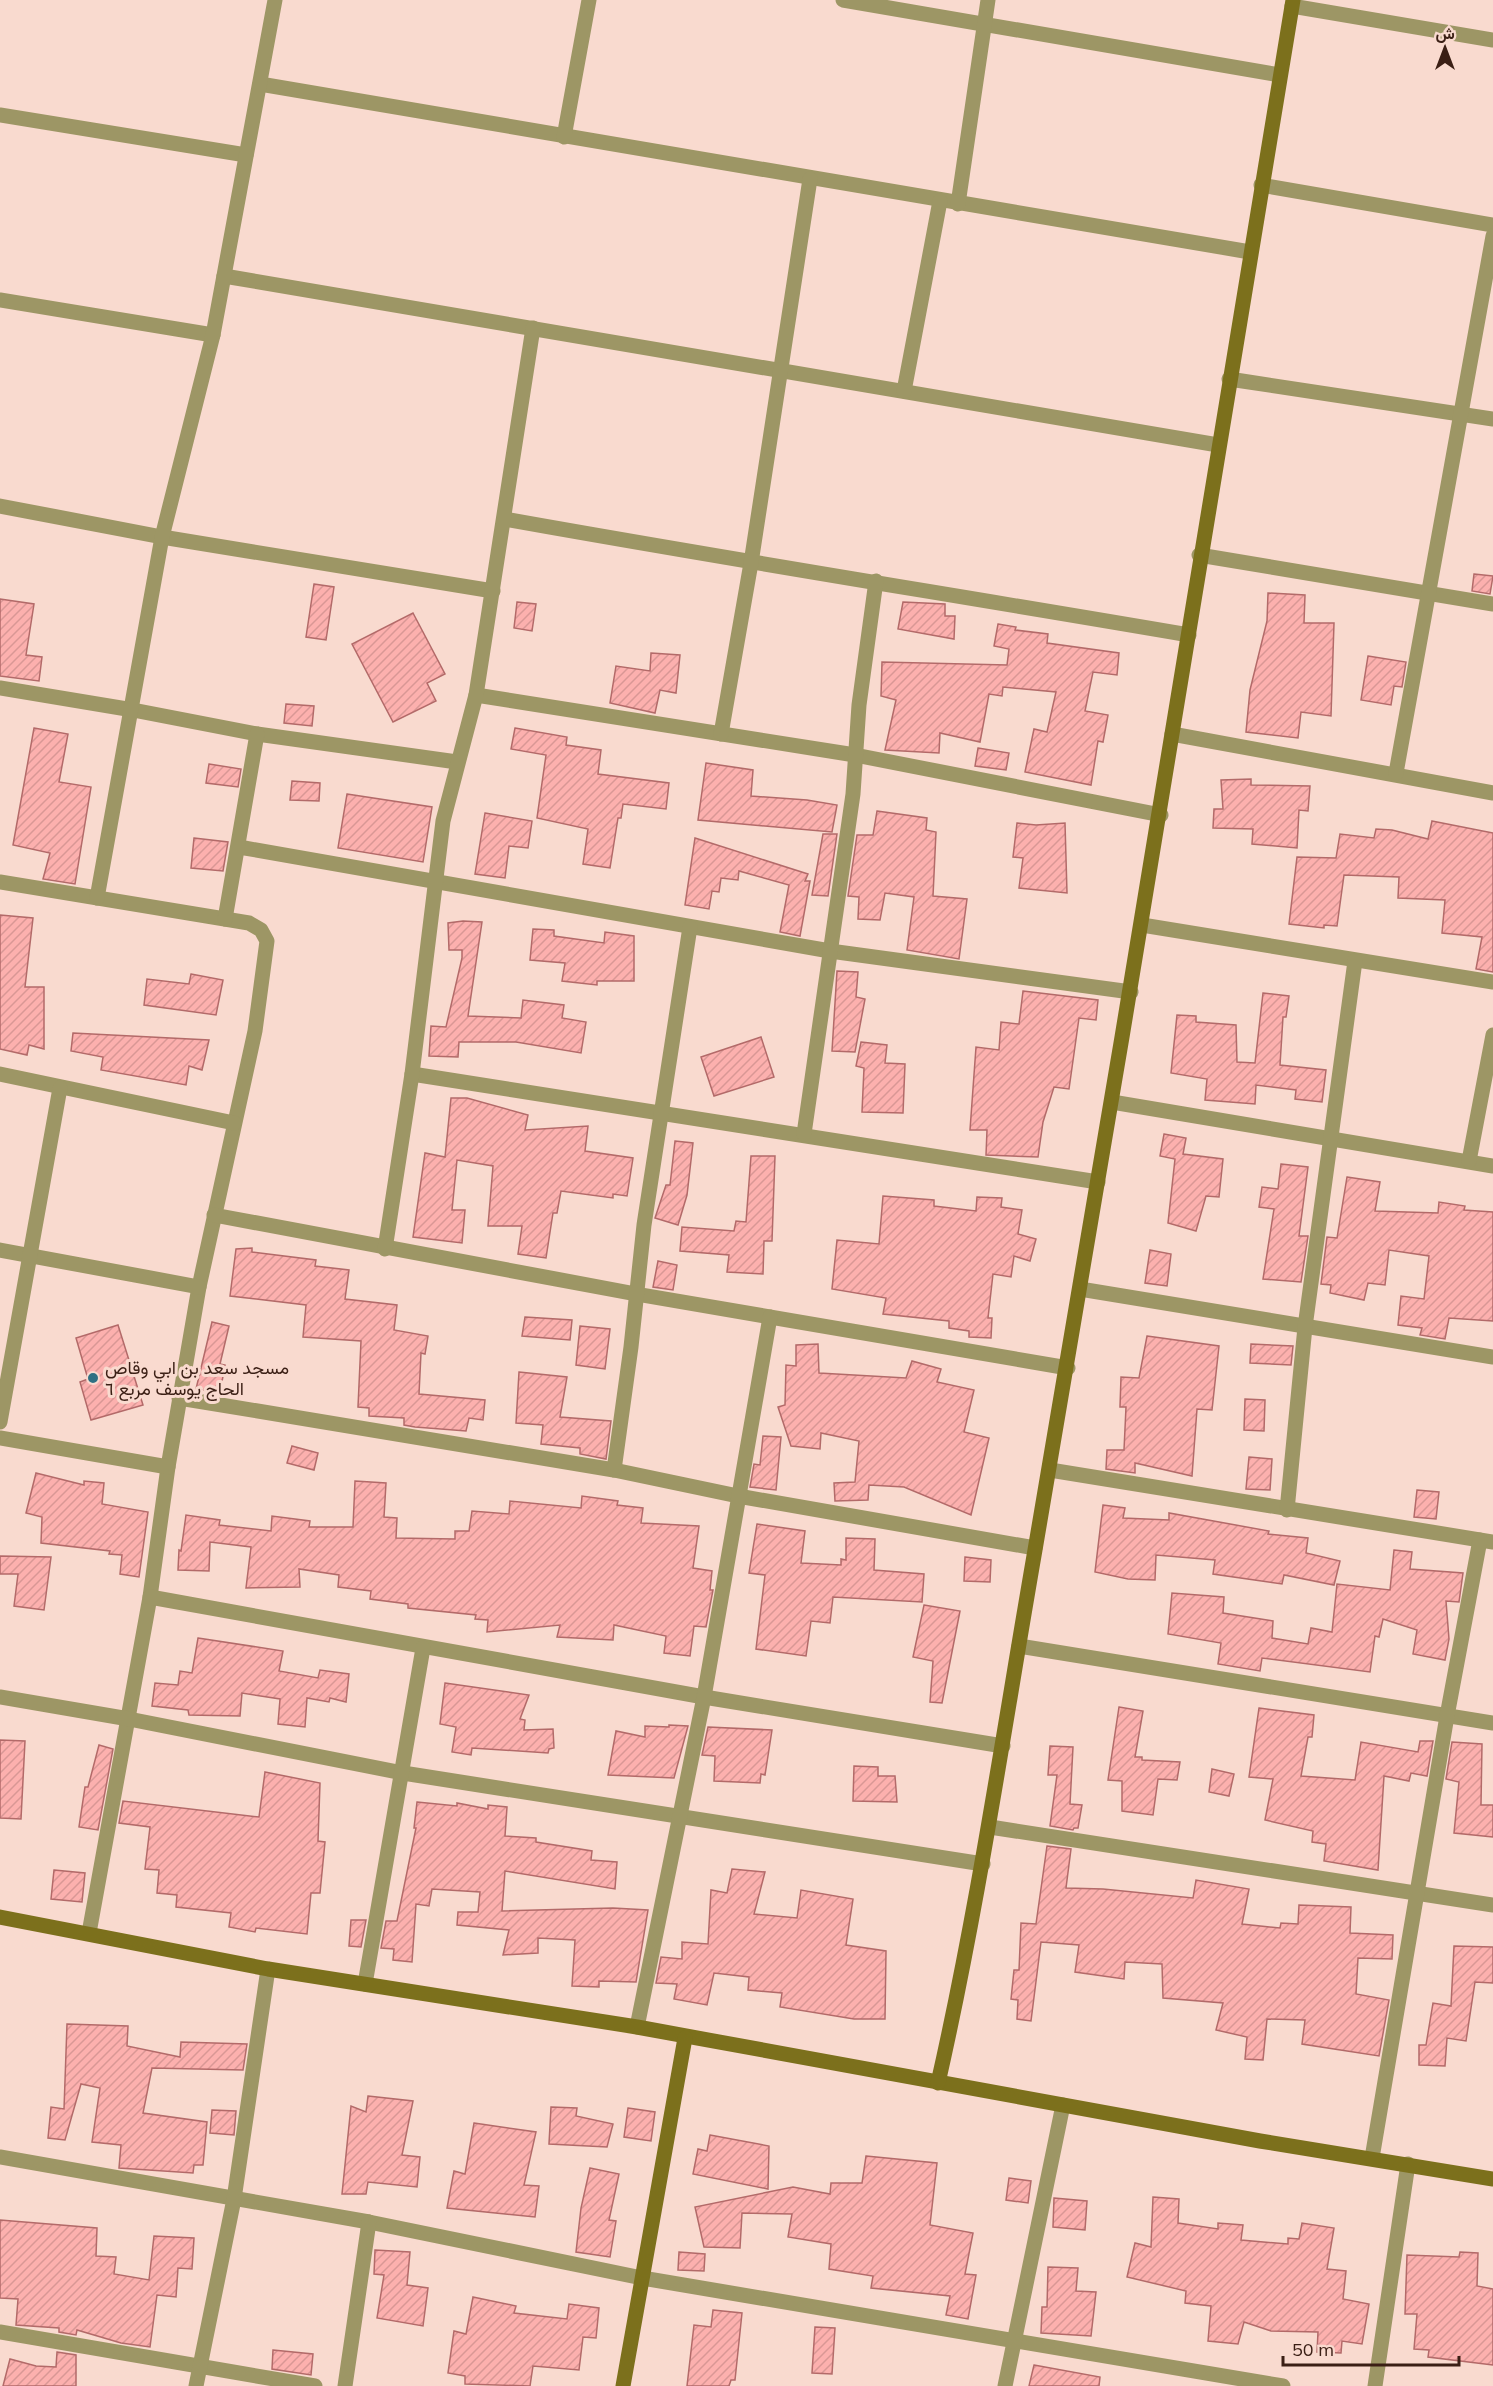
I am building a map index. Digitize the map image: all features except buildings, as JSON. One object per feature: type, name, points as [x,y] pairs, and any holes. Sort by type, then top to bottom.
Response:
[{"type":"street","points":[[97,898],[133,710],[162,537],[213,335],[275,0]]},
{"type":"street","points":[[564,137],[589,0]]},
{"type":"street","points":[[845,0],[1280,75]]},
{"type":"street","points":[[958,204],[988,0]]},
{"type":"street","points":[[938,2083],[983,1864],[1004,1746],[1035,1548],[1068,1368],[1161,815],[1199,555],[1292,3],[1493,40]]},
{"type":"street","points":[[260,84],[1250,252]]},
{"type":"street","points":[[0,115],[246,155]]},
{"type":"street","points":[[721,734],[782,370],[810,179]]},
{"type":"street","points":[[1262,185],[1493,225]]},
{"type":"street","points":[[904,391],[940,201]]},
{"type":"street","points":[[1396,773],[1493,236]]},
{"type":"street","points":[[224,276],[1218,445]]},
{"type":"street","points":[[0,300],[213,335]]},
{"type":"street","points":[[384,1249],[412,1074],[443,821],[476,695],[533,328]]},
{"type":"street","points":[[1229,380],[1493,419]]},
{"type":"street","points":[[0,506],[162,537],[493,591]]},
{"type":"street","points":[[504,519],[751,563],[876,581],[1189,635]]},
{"type":"street","points":[[1199,555],[1493,603]]},
{"type":"street","points":[[804,1134],[853,794],[859,705],[876,581]]},
{"type":"street","points":[[0,688],[257,734],[457,762]]},
{"type":"street","points":[[476,695],[855,755],[1161,815]]},
{"type":"street","points":[[225,919],[257,734]]},
{"type":"street","points":[[1172,735],[1396,773],[1493,793]]},
{"type":"street","points":[[239,848],[830,951],[1131,992]]},
{"type":"street","points":[[0,882],[249,924],[261,930],[267,941],[255,1031],[199,1287],[179,1398],[150,1597],[89,1933]]},
{"type":"street","points":[[1142,925],[1493,982]]},
{"type":"street","points":[[614,1470],[644,1225],[690,927]]},
{"type":"street","points":[[1287,1510],[1305,1327],[1329,1138],[1355,961]]},
{"type":"street","points":[[1469,1161],[1493,1035]]},
{"type":"street","points":[[0,1074],[234,1123]]},
{"type":"street","points":[[412,1074],[663,1111],[1098,1182]]},
{"type":"street","points":[[0,1422],[60,1088]]},
{"type":"street","points":[[1112,1102],[1493,1166]]},
{"type":"street","points":[[214,1215],[384,1249],[1068,1368]]},
{"type":"street","points":[[0,1250],[199,1287]]},
{"type":"street","points":[[1080,1289],[1493,1357]]},
{"type":"street","points":[[637,2027],[678,1815],[704,1697],[770,1317]]},
{"type":"street","points":[[179,1398],[614,1470],[738,1496],[1035,1548]]},
{"type":"street","points":[[0,1438],[168,1467]]},
{"type":"street","points":[[1050,1470],[1487,1541],[1447,1716],[1419,1892],[1372,2158]]},
{"type":"street","points":[[150,1597],[704,1697],[1004,1746]]},
{"type":"street","points":[[1019,1646],[1493,1723]]},
{"type":"street","points":[[365,1984],[423,1647]]},
{"type":"street","points":[[0,1697],[129,1719],[403,1773],[983,1864]]},
{"type":"street","points":[[990,1827],[1493,1905]]},
{"type":"street","points":[[0,1917],[268,1969],[637,2027],[685,2038],[938,2083],[1493,2179]]},
{"type":"street","points":[[196,2386],[234,2199],[268,1969]]},
{"type":"street","points":[[623,2386],[685,2038]]},
{"type":"street","points":[[1005,2386],[1063,2105]]},
{"type":"street","points":[[0,2157],[369,2222],[642,2278],[1283,2386]]},
{"type":"street","points":[[1375,2386],[1408,2164]]},
{"type":"street","points":[[345,2386],[369,2222]]},
{"type":"street","points":[[0,2332],[200,2364],[315,2386]]},
{"type":"place","name":"مسجد سعد بن ابي وقاص الحاج يوسف مربع ٦","points":[[93,1378]]}]
